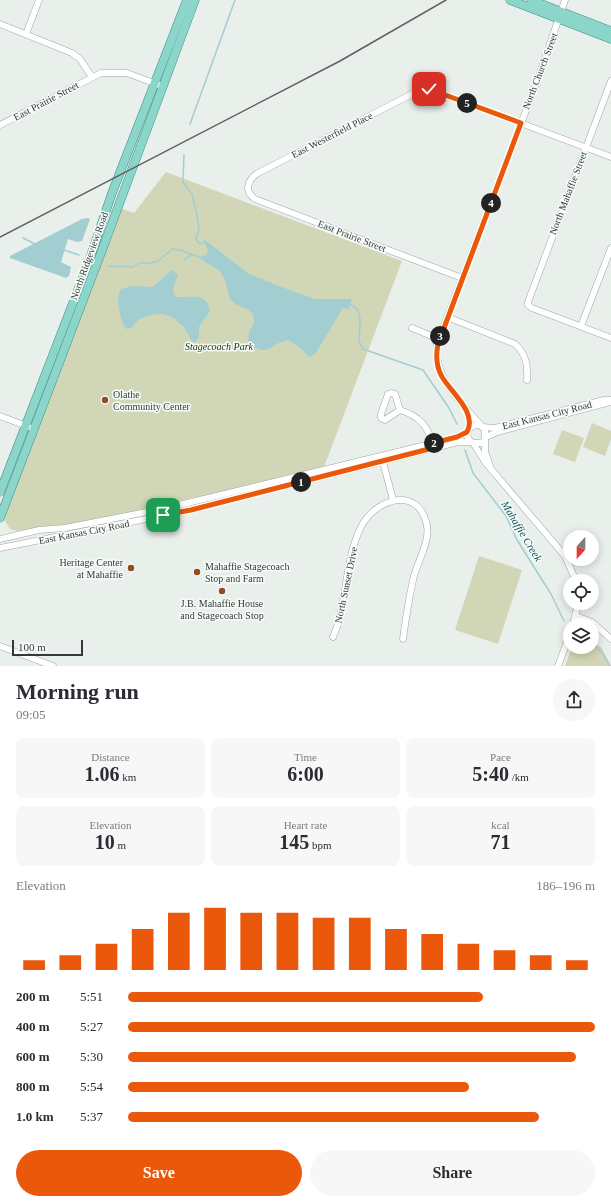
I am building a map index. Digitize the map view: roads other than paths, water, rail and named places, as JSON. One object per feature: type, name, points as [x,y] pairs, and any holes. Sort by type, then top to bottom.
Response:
[{"type":"main road","name":"North Ridgeview Road","points":[[0,518],[101,253],[187,0]]},
{"type":"main road","name":"North Ridgeview Road","points":[[0,492],[88,264],[112,193],[195,0]]},
{"type":"main road","points":[[510,0],[611,30]]},
{"type":"main road","points":[[530,0],[611,39]]},
{"type":"street","points":[[26,34],[39,0]]},
{"type":"street","name":"North Church Street","points":[[481,426],[445,382],[439,369],[436,353],[439,339],[447,317],[521,123],[565,0]]},
{"type":"street","points":[[0,24],[72,53],[80,59],[92,77]]},
{"type":"street","name":"East Prairie Street","points":[[0,125],[92,77],[108,72],[126,73],[159,85]]},
{"type":"street","name":"North Mahaffie Street","points":[[581,326],[528,305],[528,302],[611,81]]},
{"type":"street","name":"East Westerfield Place","points":[[248,189],[251,178],[258,173],[416,92],[425,90],[435,91],[521,123]]},
{"type":"street","points":[[521,123],[611,157]]},
{"type":"street","name":"East Prairie Street","points":[[248,189],[251,196],[255,199],[462,278]]},
{"type":"street","points":[[611,248],[581,326],[611,338]]},
{"type":"street","points":[[447,317],[514,344],[520,349],[526,360],[527,380]]},
{"type":"street","points":[[412,328],[439,339]]},
{"type":"street","name":"East Kansas City Road","points":[[481,426],[495,428],[604,400],[611,401]]},
{"type":"street","name":"East Kansas City Road","points":[[485,438],[497,432],[611,401]]},
{"type":"street","name":"North Church Street","points":[[465,407],[469,418],[468,430]]},
{"type":"street","points":[[400,410],[414,415],[422,421],[429,432],[433,446]]},
{"type":"street","points":[[0,416],[34,429]]},
{"type":"street","points":[[495,474],[485,452],[485,430],[481,426],[476,425],[468,430],[467,436],[484,462],[565,556],[573,574]]},
{"type":"street","name":"East Kansas City Road","points":[[433,446],[457,437],[468,430]]},
{"type":"street","points":[[472,443],[477,444],[485,438]]},
{"type":"street","name":"East Kansas City Road","points":[[0,539],[39,530],[65,528],[167,508],[433,446],[458,442],[472,443]]},
{"type":"street","points":[[382,458],[393,500],[404,500],[414,503],[423,513],[427,527],[407,607],[403,639]]},
{"type":"street","name":"East Kansas City Road","points":[[0,548],[191,510],[382,458]]},
{"type":"street","name":"North Sunset Drive","points":[[333,637],[340,622],[354,546],[361,526],[382,505],[393,500]]},
{"type":"street","points":[[577,610],[576,616],[592,622],[611,639]]},
{"type":"street","points":[[0,646],[53,666]]},
{"type":"street","points":[[558,666],[563,653]]},
{"type":"water","points":[[82,219],[90,219],[82,241],[77,242],[68,239],[61,262],[71,267],[69,276],[66,278],[10,258],[10,256]]},
{"type":"water","points":[[205,240],[249,274],[315,299],[352,299],[349,309],[343,308],[315,354],[309,357],[299,347],[288,340],[265,350],[255,348],[248,344],[249,332],[254,322],[253,314],[247,309],[237,305],[230,299],[225,280],[220,271],[200,259],[202,256],[207,255],[208,249],[203,241]]},
{"type":"water","points":[[171,270],[178,275],[173,288],[174,295],[177,297],[202,298],[206,301],[210,311],[199,327],[199,337],[193,343],[184,327],[171,316],[157,314],[148,316],[140,319],[131,328],[127,329],[124,326],[120,316],[118,298],[121,289],[132,286],[153,287]]},
{"type":"waterway","points":[[190,124],[235,0]]},
{"type":"waterway","points":[[184,155],[183,182],[192,194],[197,215],[199,228],[196,239],[199,243],[204,243]]},
{"type":"waterway","points":[[23,238],[35,244]]},
{"type":"waterway","points":[[108,266],[133,267],[139,263],[158,261],[172,249],[180,250],[202,258]]},
{"type":"waterway","points":[[64,250],[79,255]]},
{"type":"waterway","points":[[184,261],[187,257],[192,255]]},
{"type":"waterway","name":"Mahaffie Creek","points":[[349,304],[354,306],[359,314],[359,342],[363,349],[423,370],[449,408],[457,424]]},
{"type":"waterway","name":"Mahaffie Creek","points":[[465,450],[473,473],[506,516],[517,540],[551,594],[563,619]]},
{"type":"waterway","name":"Mahaffie Creek","points":[[599,650],[610,666]]},
{"type":"railway","points":[[0,237],[340,61],[446,0]]},
{"type":"place","name":"Olathe Community Center","points":[[105,400]]},
{"type":"place","name":"Heritage Center at Mahaffie","points":[[131,568]]},
{"type":"place","name":"Mahaffie Stagecoach Stop and Farm","points":[[197,572]]},
{"type":"place","name":"J.B. Mahaffie House and Stagecoach Stop","points":[[222,591]]},
{"type":"park label","name":"Stagecoach Park","points":[[219,346]]}]
